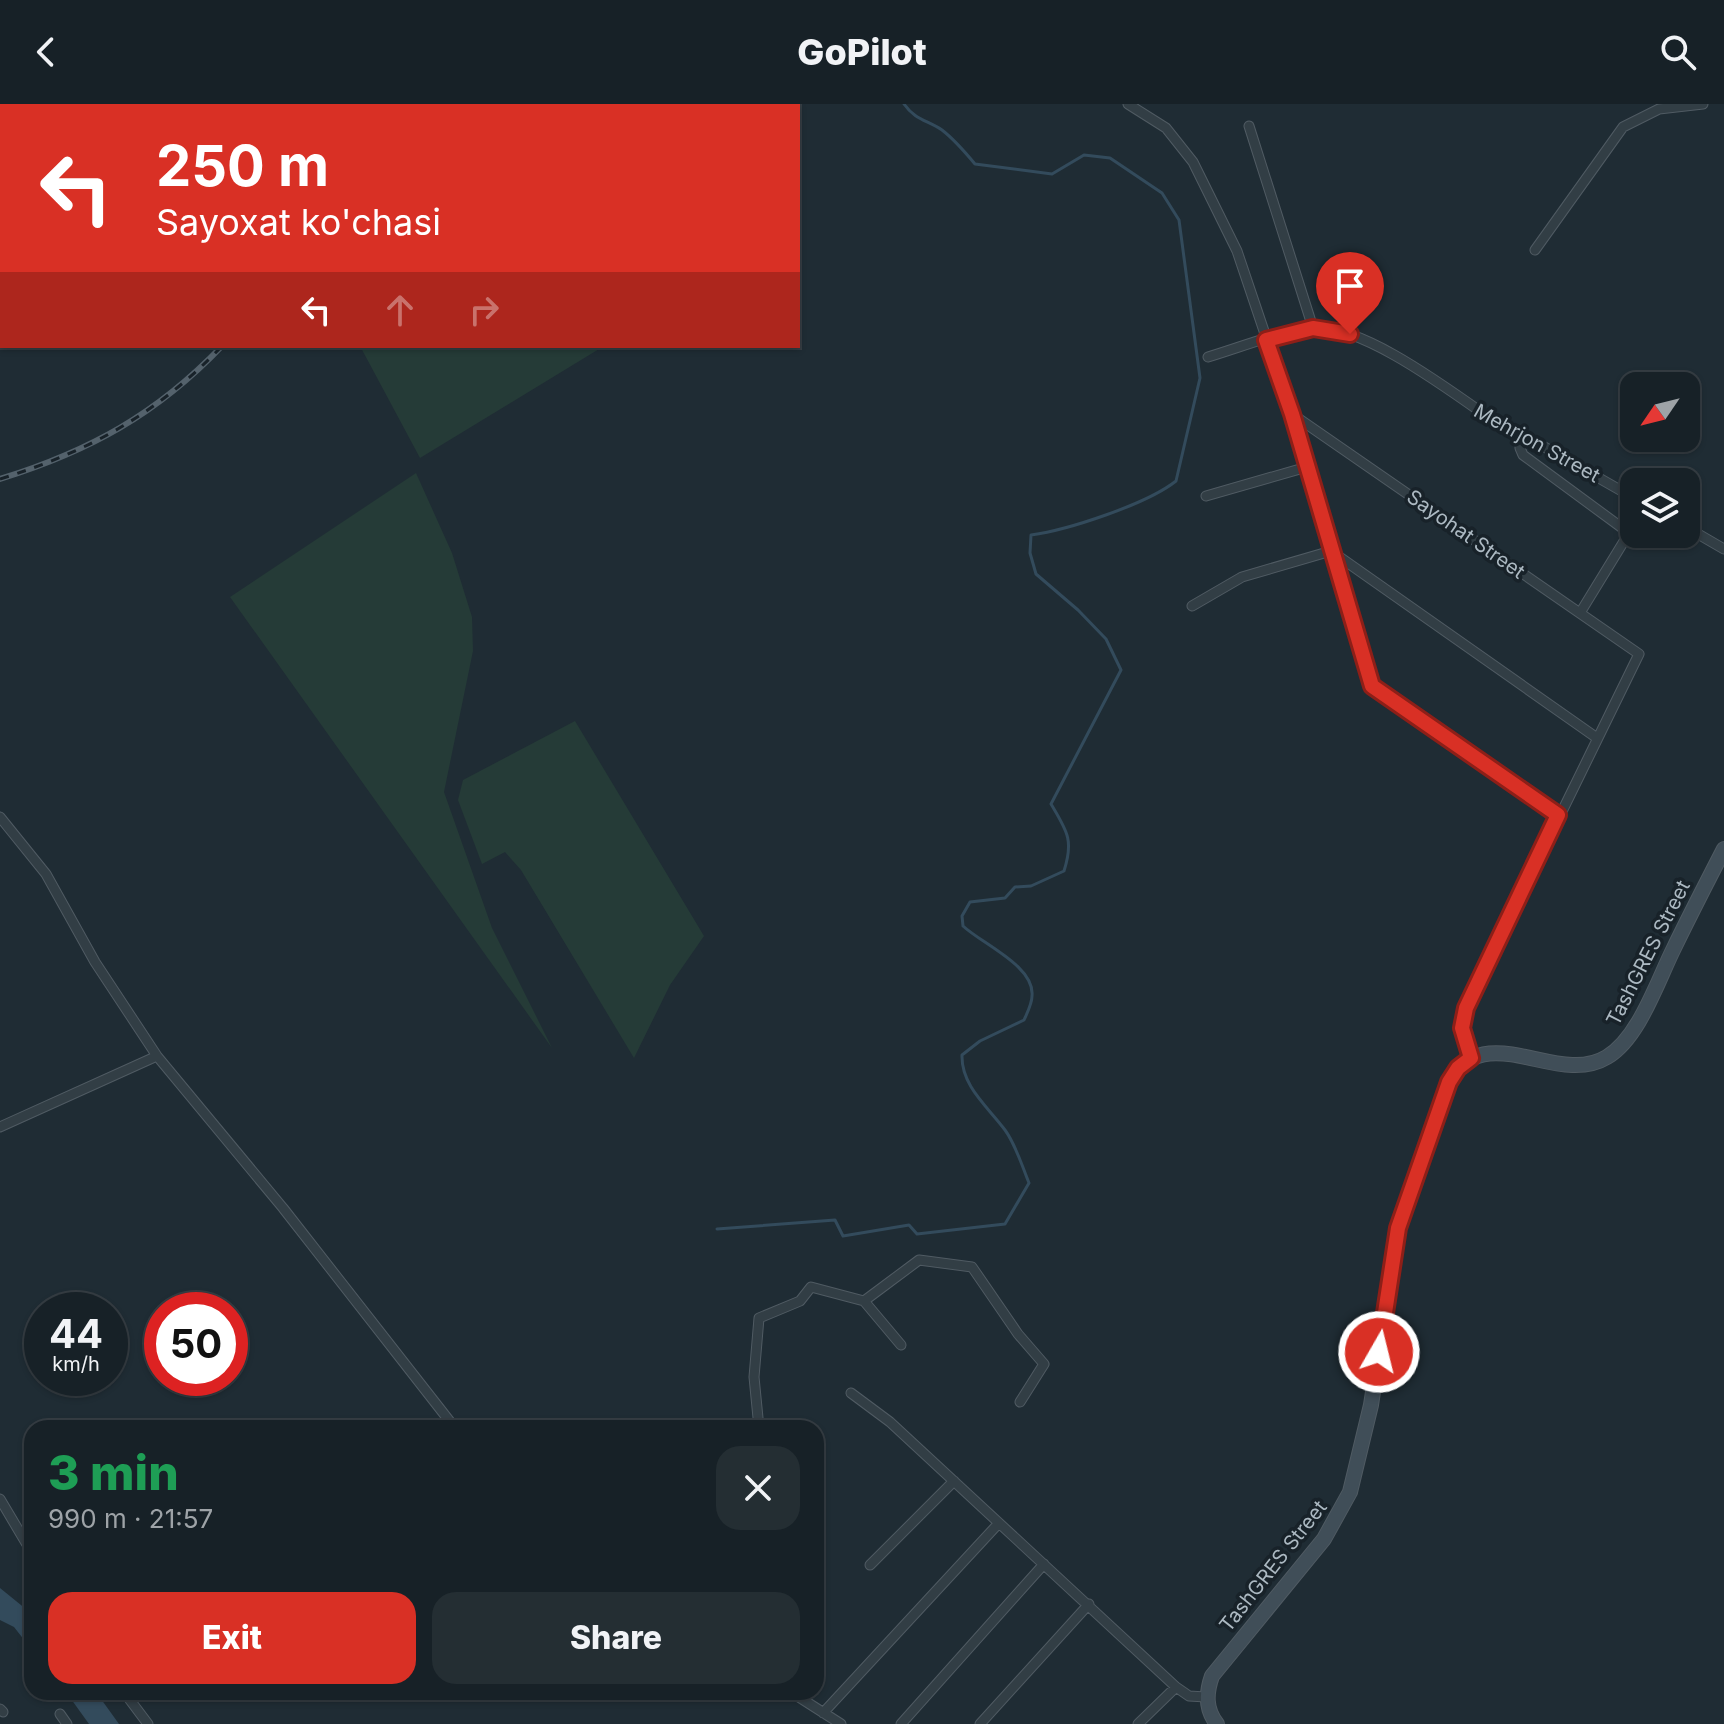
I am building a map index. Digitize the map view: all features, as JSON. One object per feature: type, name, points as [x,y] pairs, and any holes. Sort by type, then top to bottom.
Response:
[{"type":"main road","name":"TashGRES Street","points":[[1206,1697],[1212,1676],[1324,1539],[1350,1492],[1371,1405],[1398,1228],[1444,1092],[1455,1072],[1471,1058],[1500,1052],[1564,1066],[1585,1066],[1616,1051],[1637,1023],[1724,849]]},
{"type":"main road","points":[[1206,1697],[1217,1724]]},
{"type":"street","points":[[1128,104],[1166,128],[1193,162],[1237,251],[1292,414],[1372,686],[1558,815]]},
{"type":"street","points":[[1535,250],[1623,127],[1659,109],[1703,104]]},
{"type":"street","points":[[1249,126],[1313,328]]},
{"type":"street","name":"Mehrjon Street","points":[[1208,357],[1313,328],[1350,334],[1391,353],[1511,433],[1534,441],[1620,490]]},
{"type":"street","name":"Sayohat Street","points":[[1292,414],[1639,654],[1597,738]]},
{"type":"street","points":[[1520,436],[1523,455],[1629,533],[1580,613]]},
{"type":"street","points":[[1206,496],[1307,467]]},
{"type":"street","points":[[1700,535],[1724,549]]},
{"type":"street","points":[[1192,606],[1242,577],[1331,551]]},
{"type":"street","points":[[1331,551],[1597,738],[1466,1008],[1462,1028],[1471,1058]]},
{"type":"street","points":[[0,817],[46,874],[95,962],[157,1056],[283,1208],[449,1420]]},
{"type":"street","points":[[0,1127],[157,1056]]},
{"type":"street","points":[[864,1301],[919,1260],[972,1267],[1018,1334],[1044,1364],[1020,1402]]},
{"type":"street","points":[[758,1420],[754,1377],[759,1318],[800,1301],[811,1287],[864,1301],[901,1345]]},
{"type":"street","points":[[851,1393],[890,1422],[1176,1687],[1189,1696],[1206,1697]]},
{"type":"street","points":[[870,1565],[954,1481]]},
{"type":"street","points":[[0,1499],[24,1540]]},
{"type":"street","points":[[823,1713],[999,1523]]},
{"type":"street","points":[[901,1724],[1044,1564]]},
{"type":"street","points":[[980,1724],[1089,1604]]},
{"type":"street","points":[[1138,1724],[1176,1687]]},
{"type":"street","points":[[130,1700],[148,1724]]},
{"type":"street","points":[[803,1700],[841,1724]]},
{"type":"street","points":[[60,1714],[67,1724]]},
{"type":"green space","points":[[361,348],[601,348],[420,458]]},
{"type":"green space","points":[[416,473],[452,553],[472,617],[473,651],[444,792],[492,928],[552,1048],[230,597]]},
{"type":"green space","points":[[575,721],[704,936],[670,985],[634,1058],[521,870],[505,852],[482,864],[458,800],[463,780]]},
{"type":"water","points":[[0,1588],[24,1608],[24,1640],[14,1627],[0,1620]]},
{"type":"water","points":[[72,1700],[102,1700],[119,1724],[89,1724]]},
{"type":"waterway","points":[[717,1229],[835,1220],[843,1236],[909,1225],[917,1234],[1005,1224],[1029,1183],[1009,1136],[966,1077],[962,1055],[980,1041],[1024,1020],[1032,999],[1031,985],[1006,956],[963,926],[962,916],[970,902],[1005,898],[1015,887],[1031,886],[1064,871],[1067,836],[1051,804],[1121,670],[1106,639],[1036,574],[1030,553],[1031,535],[1106,515],[1163,490],[1176,481],[1200,378],[1179,220],[1162,193],[1110,158],[1084,155],[1052,174],[975,164],[947,134],[917,117],[904,104]]},
{"type":"railway","points":[[0,479],[64,456],[120,428],[173,392],[220,348]]},
{"type":"route","points":[[1350,334],[1313,328],[1266,340],[1292,414],[1372,686],[1558,815],[1466,1008],[1462,1028],[1471,1058],[1458,1068],[1444,1092],[1411,1185],[1398,1228],[1379,1352]]}]
